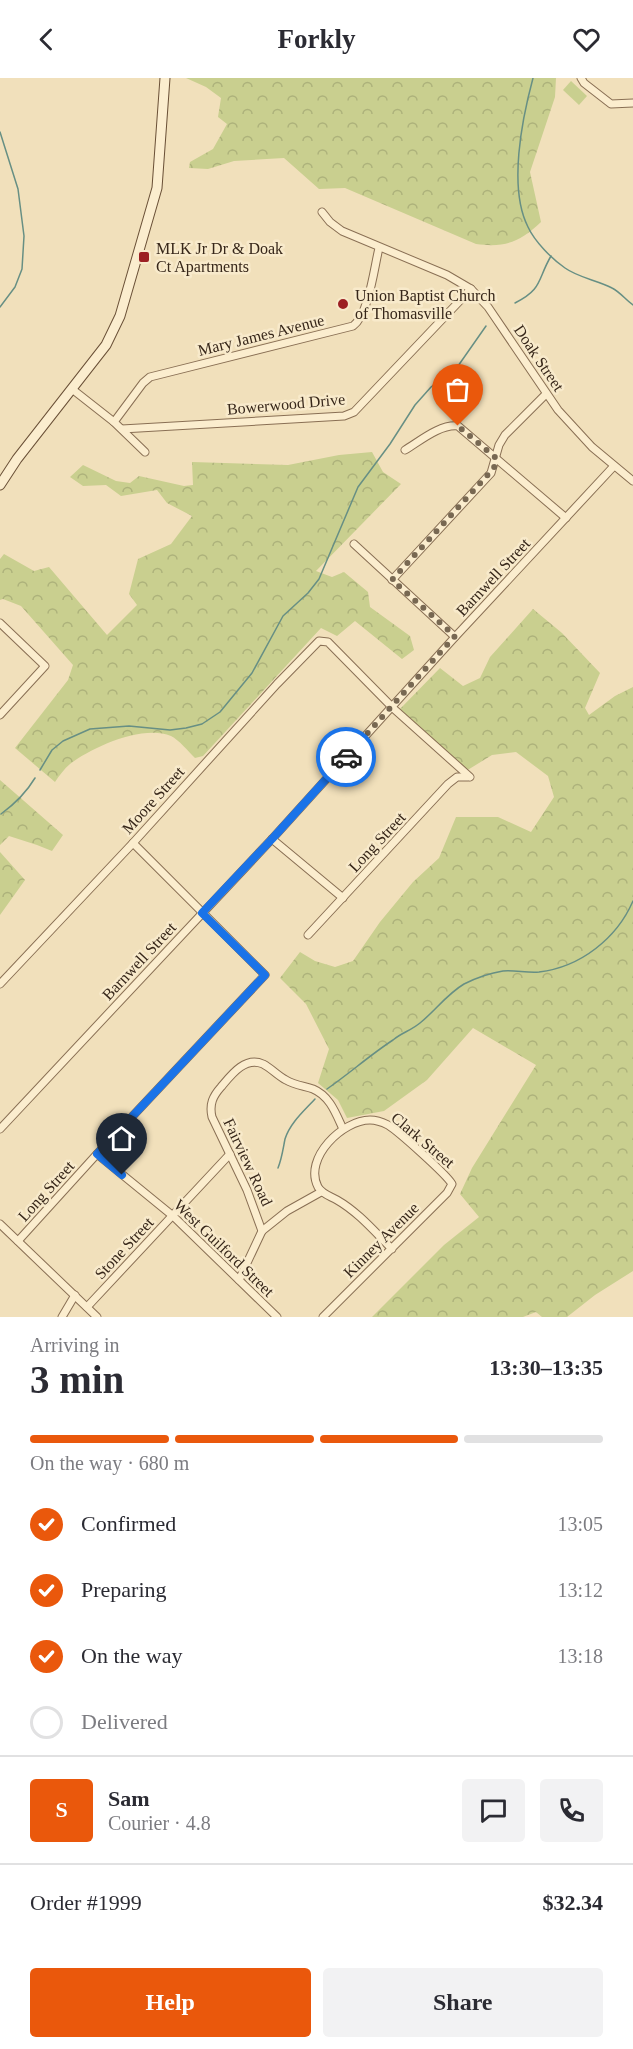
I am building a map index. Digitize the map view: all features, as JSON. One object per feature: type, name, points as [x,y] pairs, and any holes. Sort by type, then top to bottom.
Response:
[{"type":"street","points":[[0,485],[17,459],[106,345],[120,316],[132,281],[157,188],[165,78]]},
{"type":"street","points":[[581,78],[584,83],[611,104],[633,103]]},
{"type":"street","name":"Doak Street","points":[[322,212],[342,231],[453,278],[471,289],[488,307],[546,394],[579,434],[633,481]]},
{"type":"street","name":"Mary James Avenue","points":[[114,422],[150,377],[353,326],[363,312],[379,248]]},
{"type":"street","name":"Bowerwood Drive","points":[[122,429],[344,416],[354,412],[471,289]]},
{"type":"street","points":[[72,388],[122,429],[145,452]]},
{"type":"street","points":[[392,580],[491,473],[499,445],[505,435],[546,394]]},
{"type":"street","points":[[405,450],[440,429],[452,425],[464,430],[566,518]]},
{"type":"street","name":"Barnwell Street","points":[[0,1128],[272,839],[455,636],[614,466]]},
{"type":"street","points":[[354,544],[455,636]]},
{"type":"street","points":[[0,623],[45,666],[0,716]]},
{"type":"street","name":"Moore Street","points":[[0,984],[320,641],[328,642],[392,706]]},
{"type":"street","name":"Long Street","points":[[308,935],[453,779],[470,777],[392,706]]},
{"type":"street","points":[[272,839],[343,897]]},
{"type":"street","points":[[133,843],[202,913]]},
{"type":"street","name":"Long Street","points":[[18,1241],[265,975],[202,913]]},
{"type":"street","name":"Fairview Road","points":[[262,1231],[247,1190],[212,1117],[211,1102],[216,1093],[232,1074],[248,1063],[263,1064],[284,1079],[321,1093],[327,1098],[343,1129]]},
{"type":"street","name":"Clark Street","points":[[343,1129],[357,1122],[368,1120],[385,1123],[451,1181]]},
{"type":"street","points":[[343,1129],[324,1148],[316,1165],[315,1176],[321,1192],[352,1210],[392,1249]]},
{"type":"street","name":"West Guilford Street","points":[[97,1154],[173,1216],[277,1317]]},
{"type":"street","name":"Stone Street","points":[[87,1307],[230,1154]]},
{"type":"street","name":"Kinney Avenue","points":[[323,1317],[452,1188],[451,1181]]},
{"type":"street","points":[[239,1280],[262,1231],[280,1216],[321,1192]]},
{"type":"street","points":[[0,1224],[97,1317]]},
{"type":"street","points":[[62,1317],[75,1295]]},
{"type":"green space","points":[[186,78],[556,78],[555,97],[530,172],[541,222],[512,242],[495,245],[476,244],[345,188],[319,189],[284,158],[234,161],[208,169],[189,168],[190,162],[213,149],[227,124],[218,117],[221,98],[206,87]]},
{"type":"green space","points":[[571,81],[587,96],[579,105],[563,90]]},
{"type":"green space","points":[[372,452],[383,472],[401,484],[316,571],[332,577],[344,572],[368,592],[370,607],[410,636],[414,650],[402,659],[355,621],[337,636],[321,628],[203,756],[195,758],[171,736],[160,733],[133,735],[118,739],[80,757],[66,768],[55,782],[15,748],[68,680],[73,665],[21,606],[0,600],[0,559],[4,554],[34,571],[49,567],[107,635],[137,605],[129,594],[138,559],[171,544],[192,516],[167,503],[157,490],[121,496],[106,485],[83,486],[70,477],[83,465],[116,481],[130,483],[139,476],[184,486],[193,485],[192,462],[288,465],[339,455]]},
{"type":"green space","points":[[533,609],[562,633],[600,673],[585,708],[589,715],[615,696],[633,687],[633,1271],[595,1295],[567,1317],[542,1317],[536,1312],[523,1317],[372,1317],[444,1245],[479,1217],[460,1194],[472,1168],[536,1065],[473,1028],[427,1080],[384,1111],[347,1118],[338,1100],[318,1083],[329,1049],[306,1004],[280,978],[300,952],[315,961],[335,967],[353,961],[380,922],[413,882],[439,858],[456,817],[498,817],[531,832],[554,797],[548,776],[516,752],[492,755],[466,771],[399,710],[440,668],[463,686],[480,678],[490,657]]},
{"type":"green space","points":[[0,780],[63,835],[52,851],[9,836],[0,845]]},
{"type":"green space","points":[[0,852],[25,880],[0,915]]},
{"type":"waterway","points":[[533,78],[521,133],[518,174],[522,211],[528,227],[539,244],[560,264],[576,274],[612,288],[633,305]]},
{"type":"waterway","points":[[0,132],[18,189],[24,236],[22,269],[15,287],[0,307]]},
{"type":"waterway","points":[[515,303],[535,288],[551,256]]},
{"type":"waterway","points":[[40,770],[52,750],[63,741],[90,729],[129,726],[170,730],[186,728],[202,724],[220,712],[252,673],[283,616],[308,593],[319,579],[358,487],[415,405],[431,387],[458,366],[486,326]]},
{"type":"waterway","points":[[1,814],[20,798],[35,778]]},
{"type":"waterway","points":[[327,1089],[399,1035],[417,1025],[464,984],[503,971],[539,972],[554,969],[583,957],[596,948],[617,927],[633,901]]},
{"type":"waterway","points":[[278,1168],[287,1133],[315,1099]]},
{"type":"way so far","points":[[346,757],[455,636],[392,580],[494,468],[496,458],[458,426]]},
{"type":"place","name":"MLK Jr Dr & Doak Ct Apartments","points":[[144,257]]},
{"type":"place","name":"Union Baptist Church of Thomasville","points":[[343,304]]},
{"type":"route","points":[[122,1175],[97,1154],[265,975],[202,913],[346,757]]}]
